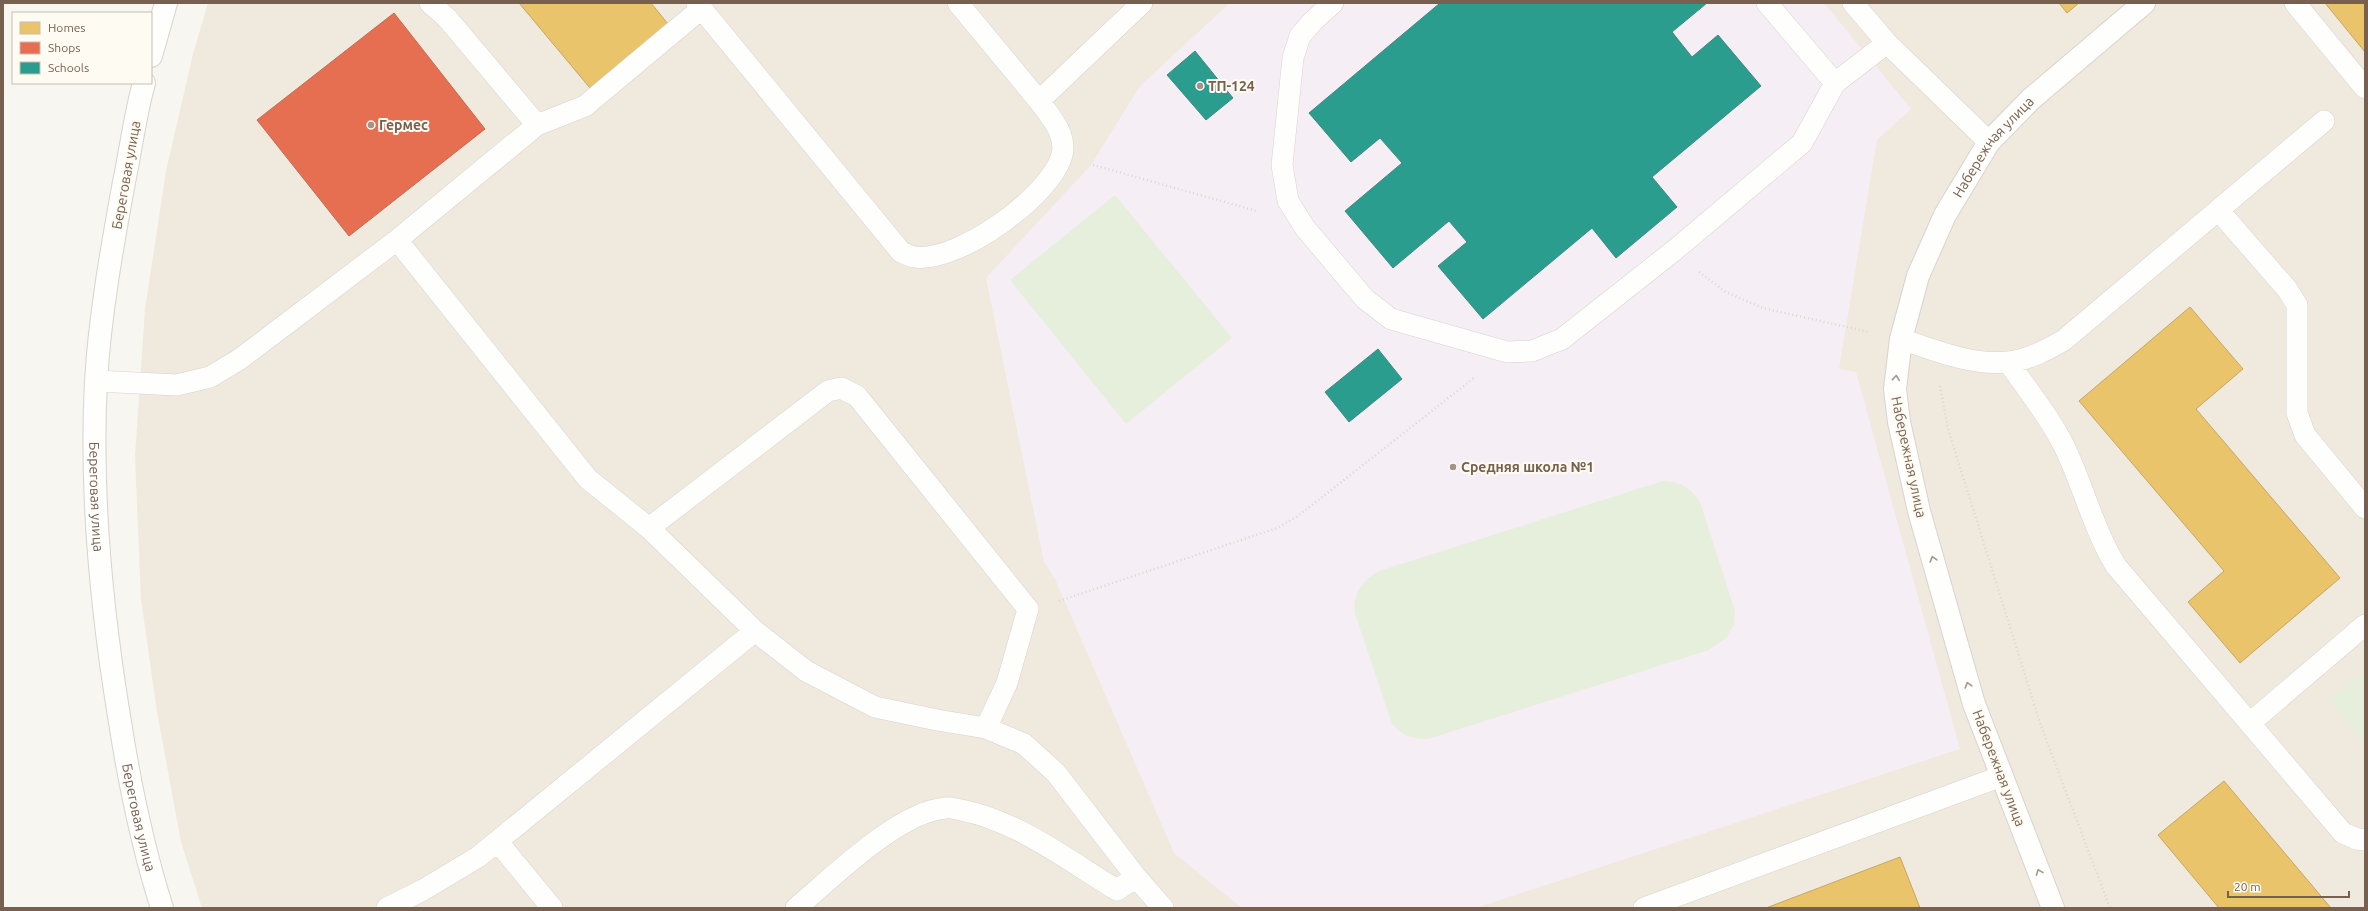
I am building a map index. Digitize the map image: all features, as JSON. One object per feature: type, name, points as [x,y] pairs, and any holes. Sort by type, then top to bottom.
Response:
[{"type":"street","points":[[152,52],[166,3]]},
{"type":"street","name":"Набережная улица","points":[[2053,908],[1974,704],[1919,511],[1899,422],[1895,389],[1901,339],[1918,276],[1945,215],[1989,142],[2031,99],[2144,3]]},
{"type":"street","name":"Береговая улица","points":[[144,84],[105,294],[96,381],[95,462],[99,546],[108,653],[127,767],[150,872],[162,908]]},
{"type":"lane","points":[[430,3],[447,18],[537,125]]},
{"type":"lane","points":[[96,381],[177,385],[210,377],[240,359],[397,240],[537,125],[585,106],[699,6],[901,252],[916,257],[939,255],[962,248],[981,238],[1040,190],[1062,156],[1062,146],[1058,126],[958,3]]},
{"type":"lane","points":[[1039,101],[1142,3]]},
{"type":"lane","points":[[1334,3],[1313,21],[1300,36],[1293,58],[1282,165],[1288,201],[1305,228],[1365,298],[1391,319],[1507,352],[1532,352],[1562,339],[1676,249],[1802,143],[1835,83],[1887,43]]},
{"type":"lane","points":[[1767,3],[1835,83]]},
{"type":"lane","points":[[1853,3],[1887,43],[1989,142]]},
{"type":"lane","points":[[2295,3],[2365,88]]},
{"type":"lane","points":[[1901,339],[1933,350],[1980,361],[2008,362],[2041,353],[2064,340],[2324,121]]},
{"type":"lane","points":[[2219,211],[2287,289],[2296,305],[2297,413],[2305,435],[2365,508]]},
{"type":"lane","points":[[397,240],[588,479],[649,528],[755,631],[806,671],[875,707],[937,720],[986,728],[1024,744],[1056,773],[1136,877],[1163,908]]},
{"type":"lane","points":[[2008,362],[2055,429],[2064,446],[2106,548],[2116,566],[2343,833],[2357,839],[2365,840]]},
{"type":"lane","points":[[649,528],[828,391],[841,388],[857,396],[1028,609],[1007,683],[986,728]]},
{"type":"lane","points":[[2250,723],[2365,625]]},
{"type":"lane","points":[[387,908],[423,890],[478,857],[498,842],[755,631]]},
{"type":"lane","points":[[1644,908],[2002,776]]},
{"type":"lane","points":[[796,908],[886,833],[912,818],[946,807],[976,813],[1030,836],[1117,890],[1136,877]]},
{"type":"lane","points":[[498,842],[552,908]]},
{"type":"path","points":[[1062,156],[1257,212],[1288,201]]},
{"type":"path","points":[[1676,249],[1696,270],[1726,292],[1763,308],[1901,339]]},
{"type":"path","points":[[1933,350],[1948,428],[2041,726],[2110,908]]},
{"type":"path","points":[[1028,609],[1063,600],[1277,528],[1298,516],[1507,352]]},
{"type":"shaded area","points":[[208,3],[2365,3],[2365,908],[202,908],[181,842],[157,712],[141,599],[135,456],[145,309],[166,171],[193,54]]},
{"type":"shaded area","name":"Средняя школа №1","points":[[1230,3],[1824,3],[1911,109],[1877,140],[1839,369],[1856,372],[1960,749],[1476,908],[1242,908],[1174,853],[1055,579],[1044,562],[986,278],[1091,165],[1140,86]]},
{"type":"green space","points":[[1115,195],[1232,338],[1126,424],[1010,280]]},
{"type":"green space","points":[[1663,481],[1675,482],[1686,487],[1694,494],[1701,505],[1735,611],[1734,624],[1727,637],[1709,650],[1428,739],[1408,736],[1392,724],[1355,614],[1355,600],[1363,583],[1379,571]]},
{"type":"green space","points":[[2365,670],[2365,743],[2329,700]]},
{"type":"building: Homes","points":[[519,3],[651,3],[668,24],[590,88]]},
{"type":"building: Homes","points":[[2059,3],[2079,3],[2067,13]]},
{"type":"building: Homes","points":[[2325,3],[2365,3],[2365,52]]},
{"type":"building: Homes","points":[[2190,307],[2243,369],[2196,409],[2340,578],[2240,663],[2188,602],[2224,571],[2079,401]]},
{"type":"building: Homes","points":[[2224,781],[2331,908],[2219,908],[2158,835]]},
{"type":"building: Homes","points":[[1900,857],[1920,908],[1766,908]]},
{"type":"building: Shops","name":"Гермес","points":[[394,13],[485,129],[349,236],[257,120]]},
{"type":"building: Schools","points":[[1440,3],[1707,3],[1672,32],[1692,57],[1718,35],[1761,86],[1652,177],[1677,207],[1616,258],[1592,228],[1483,319],[1438,266],[1467,242],[1449,221],[1393,268],[1345,211],[1402,163],[1380,138],[1351,162],[1309,113]]},
{"type":"building: Schools","name":"ТП-124","points":[[1195,51],[1233,98],[1206,120],[1167,75]]},
{"type":"building: Schools","points":[[1378,349],[1402,379],[1349,422],[1325,392]]},
{"type":"place","name":"ТП-124","points":[[1200,86]]},
{"type":"place","name":"Гермес","points":[[371,125]]},
{"type":"place","name":"Средняя школа №1","points":[[1453,467]]}]
